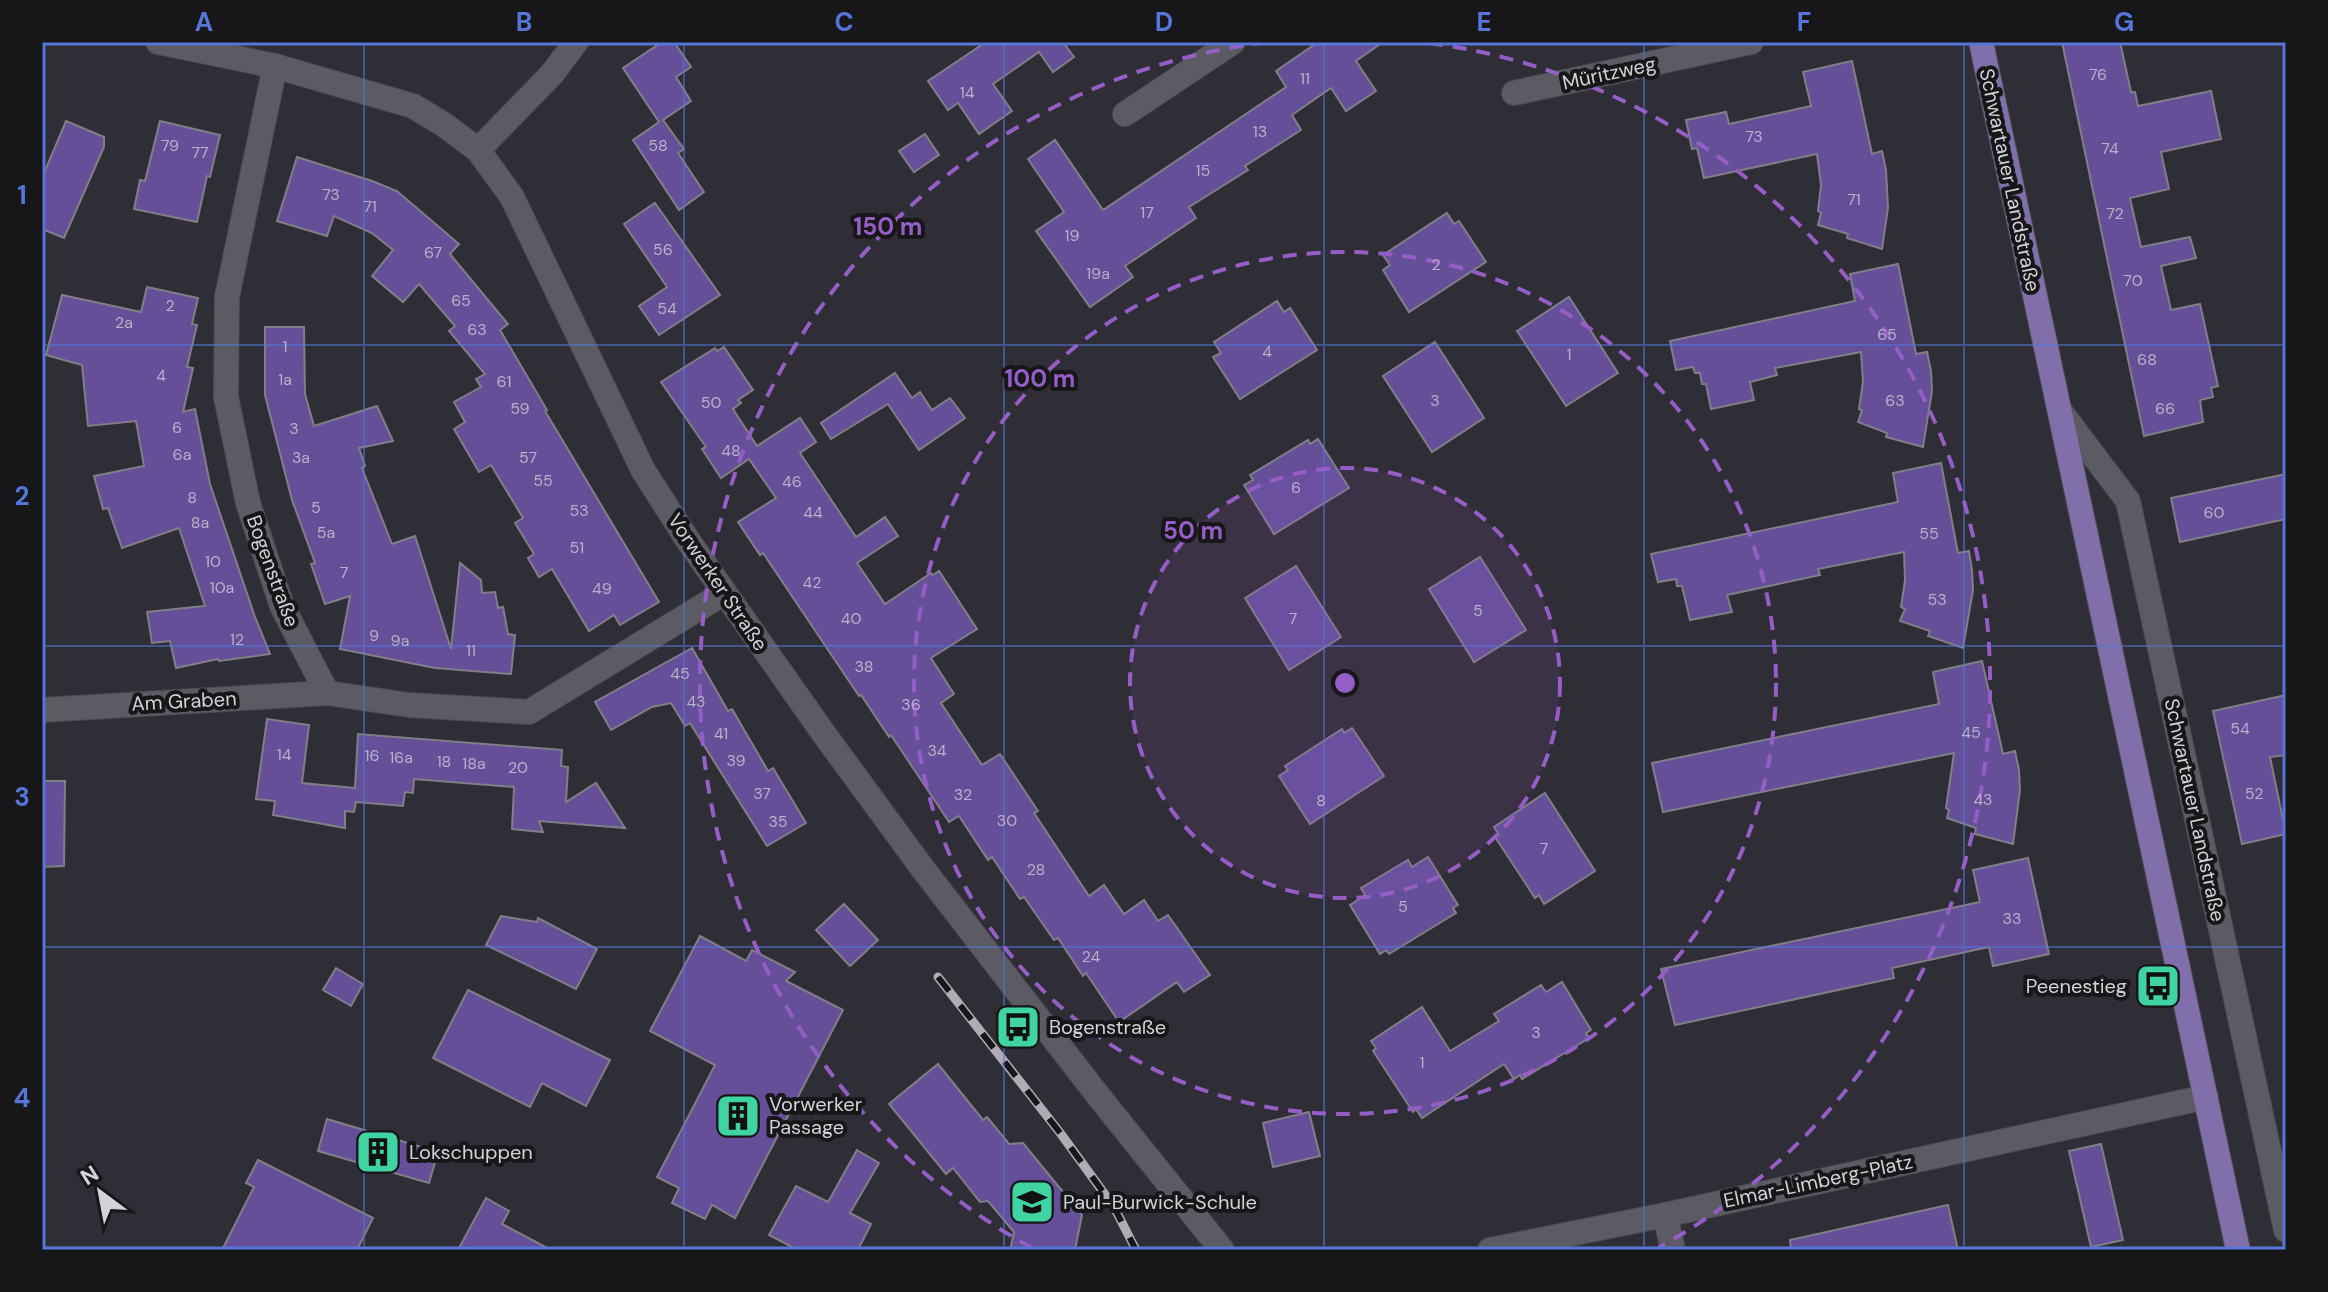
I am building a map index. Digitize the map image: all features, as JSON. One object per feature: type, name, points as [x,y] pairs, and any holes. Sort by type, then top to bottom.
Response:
[{"type":"main road","name":"Schwartauer Landstraße","points":[[1981,42],[2238,1250]]},
{"type":"street","name":"Vorwerker Straße","points":[[158,42],[275,66],[413,106],[478,150],[517,208],[643,470],[724,593],[923,869],[1222,1250]]},
{"type":"street","points":[[478,150],[552,74],[576,42]]},
{"type":"street","points":[[1125,114],[1233,42]]},
{"type":"street","name":"Müritzweg","points":[[1514,93],[1751,42]]},
{"type":"street","name":"Bogenstraße","points":[[275,66],[227,297],[226,397],[248,503],[282,606],[327,693]]},
{"type":"street","name":"Schwartauer Landstraße","points":[[2060,411],[2128,501],[2286,1230]]},
{"type":"street","points":[[327,693],[409,705],[529,712],[724,593]]},
{"type":"street","name":"Am Graben","points":[[42,710],[327,693]]},
{"type":"street","name":"Elmar-Limberg-Platz","points":[[1490,1250],[2206,1097]]},
{"type":"street","points":[[1672,1213],[1673,1250]]},
{"type":"building","points":[[662,42],[674,42],[691,67],[676,77],[691,101],[663,120],[684,149],[678,153],[704,192],[679,210],[633,140],[659,122],[623,68]]},
{"type":"building","points":[[986,42],[1063,42],[1074,57],[1053,72],[1039,52],[993,84],[1012,111],[979,134],[958,103],[948,110],[928,81]]},
{"type":"building","points":[[1318,42],[1383,42],[1356,61],[1376,91],[1346,111],[1331,88],[1292,115],[1301,130],[1245,166],[1248,170],[1189,207],[1196,218],[1125,266],[1133,277],[1090,307],[1036,231],[1064,212],[1028,159],[1055,140],[1103,210],[1286,87],[1276,71]]},
{"type":"building","points":[[2062,42],[2120,42],[2131,92],[2135,92],[2138,106],[2211,91],[2221,139],[2161,152],[2169,189],[2130,198],[2141,247],[2190,237],[2196,258],[2161,266],[2171,310],[2200,304],[2218,386],[2211,388],[2213,397],[2200,400],[2203,422],[2144,436]]},
{"type":"building","points":[[1852,61],[1872,154],[1882,151],[1886,170],[1888,208],[1882,249],[1818,225],[1821,185],[1817,154],[1704,178],[1697,148],[1692,149],[1686,120],[1726,112],[1729,124],[1811,106],[1803,72]]},
{"type":"building","points":[[66,121],[104,137],[104,147],[64,238],[42,229],[42,178]]},
{"type":"building","points":[[160,121],[220,135],[197,222],[134,209],[140,180],[145,181]]},
{"type":"building","points":[[925,134],[939,155],[914,172],[899,151]]},
{"type":"building","points":[[297,157],[397,191],[459,244],[450,254],[508,324],[500,330],[659,602],[620,625],[614,615],[589,631],[552,569],[539,577],[528,558],[534,554],[515,523],[523,518],[491,465],[479,472],[454,429],[465,422],[454,402],[481,387],[476,379],[485,374],[449,331],[455,326],[419,284],[403,302],[372,276],[393,250],[372,233],[334,216],[327,236],[277,221]]},
{"type":"building","points":[[655,203],[720,295],[659,335],[639,306],[667,287],[624,224]]},
{"type":"building","points":[[1447,213],[1454,224],[1459,221],[1486,262],[1409,312],[1383,270],[1390,265],[1383,255]]},
{"type":"building","points":[[1898,264],[1916,354],[1927,352],[1931,371],[1932,391],[1923,447],[1886,437],[1887,433],[1858,422],[1862,410],[1859,409],[1863,382],[1861,352],[1775,368],[1777,375],[1750,382],[1754,400],[1711,409],[1706,384],[1702,384],[1700,373],[1695,373],[1693,367],[1676,370],[1670,341],[1855,301],[1850,274]]},
{"type":"building","points":[[147,287],[198,298],[192,324],[197,325],[187,367],[193,368],[183,412],[195,409],[210,484],[270,654],[218,659],[176,668],[170,641],[152,643],[147,612],[205,606],[179,528],[122,548],[108,508],[103,509],[94,476],[144,466],[136,421],[88,426],[82,365],[46,355],[62,295],[141,312]]},
{"type":"building","points":[[1569,297],[1618,373],[1566,406],[1517,331]]},
{"type":"building","points":[[1277,301],[1284,312],[1290,308],[1317,350],[1240,399],[1213,357],[1221,353],[1214,342]]},
{"type":"building","points":[[265,327],[304,327],[305,394],[314,426],[377,406],[393,441],[359,448],[365,466],[362,468],[392,544],[415,536],[451,649],[460,563],[481,580],[482,593],[495,592],[498,608],[503,607],[508,634],[515,635],[511,674],[435,668],[340,649],[350,596],[325,604],[311,564],[315,563],[292,500],[265,395]]},
{"type":"building","points":[[1435,342],[1484,418],[1432,452],[1383,376]]},
{"type":"building","points":[[724,347],[753,390],[738,400],[741,403],[733,409],[757,446],[800,418],[816,442],[800,453],[856,537],[885,517],[898,536],[857,563],[885,604],[931,573],[933,575],[939,571],[977,629],[931,658],[954,694],[941,703],[982,765],[1000,754],[1038,811],[1034,813],[1089,896],[1104,885],[1124,914],[1144,900],[1158,921],[1168,915],[1210,975],[1184,992],[1177,982],[1119,1022],[1058,938],[1054,940],[1024,897],[1020,899],[992,857],[988,860],[959,816],[949,822],[763,553],[760,555],[738,522],[776,498],[749,459],[721,478],[702,449],[706,447],[661,382],[715,348],[717,351]]},
{"type":"building","points":[[895,373],[912,398],[920,392],[932,410],[950,398],[965,418],[919,450],[888,404],[831,439],[821,423]]},
{"type":"building","points":[[1318,439],[1349,488],[1274,534],[1244,485],[1253,480],[1250,475],[1308,440],[1310,444]]},
{"type":"building","points":[[1941,463],[1958,553],[1969,551],[1972,570],[1973,590],[1963,648],[1928,636],[1930,631],[1900,621],[1905,609],[1901,607],[1905,580],[1904,552],[1818,569],[1820,575],[1727,595],[1732,612],[1690,620],[1682,586],[1677,586],[1676,579],[1658,582],[1651,554],[1898,502],[1893,473]]},
{"type":"building","points":[[2286,474],[2286,519],[2180,542],[2171,498]]},
{"type":"building","points":[[1480,557],[1526,630],[1474,662],[1429,589]]},
{"type":"building","points":[[1296,566],[1341,637],[1289,670],[1245,598]]},
{"type":"building","points":[[692,648],[728,711],[732,709],[768,771],[773,768],[806,823],[767,846],[690,723],[685,726],[671,703],[652,707],[611,730],[595,702]]},
{"type":"building","points":[[1982,661],[2003,754],[2015,751],[2019,770],[2020,790],[2013,844],[1975,834],[1976,828],[1947,818],[1954,753],[1663,812],[1652,763],[1939,704],[1933,672]]},
{"type":"building","points":[[2286,695],[2286,755],[2270,757],[2286,834],[2242,844],[2213,711]]},
{"type":"building","points":[[267,719],[309,725],[302,783],[355,788],[358,734],[562,750],[561,766],[568,767],[566,802],[596,783],[625,828],[539,821],[543,832],[512,829],[514,787],[414,779],[413,793],[405,792],[403,806],[356,802],[354,812],[345,811],[345,828],[273,815],[275,801],[256,799]]},
{"type":"building","points":[[1352,728],[1384,776],[1310,824],[1279,776],[1288,770],[1285,766],[1342,729],[1344,733]]},
{"type":"building","points":[[42,781],[65,781],[64,866],[42,867]]},
{"type":"building","points":[[1545,793],[1595,871],[1544,904],[1539,895],[1535,898],[1495,837],[1499,835],[1494,827]]},
{"type":"building","points":[[1428,857],[1458,905],[1453,908],[1456,913],[1389,954],[1386,950],[1380,954],[1350,905],[1365,895],[1361,888],[1408,860],[1412,867]]},
{"type":"building","points":[[2028,858],[2049,954],[1993,966],[1989,947],[1892,968],[1894,978],[1675,1025],[1661,969],[1980,902],[1973,870]]},
{"type":"building","points":[[844,904],[878,940],[850,966],[816,930]]},
{"type":"building","points":[[501,916],[537,922],[538,918],[597,949],[576,989],[486,945]]},
{"type":"building","name":"Vorwerker Passage","points":[[700,936],[746,961],[752,950],[795,972],[786,981],[843,1010],[735,1218],[712,1205],[705,1219],[672,1203],[679,1188],[657,1177],[715,1065],[650,1031]]},
{"type":"building","points":[[336,968],[363,984],[351,1006],[323,990]]},
{"type":"building","points":[[1562,982],[1591,1030],[1586,1033],[1589,1038],[1522,1079],[1520,1075],[1514,1079],[1504,1064],[1422,1118],[1416,1109],[1413,1112],[1373,1051],[1376,1048],[1371,1041],[1422,1007],[1450,1051],[1499,1021],[1494,1014],[1541,985],[1546,992]]},
{"type":"building","points":[[468,990],[610,1060],[586,1106],[542,1083],[530,1107],[433,1058]]},
{"type":"building","points":[[938,1064],[983,1120],[987,1117],[1009,1144],[1023,1143],[1082,1215],[1075,1250],[1010,1250],[1014,1232],[988,1201],[980,1202],[953,1168],[946,1174],[889,1104]]},
{"type":"building","points":[[1309,1112],[1320,1156],[1273,1167],[1263,1123]]},
{"type":"building","name":"Lokschuppen","points":[[327,1119],[438,1152],[429,1183],[318,1151]]},
{"type":"building","points":[[2101,1144],[2123,1240],[2091,1247],[2069,1151]]},
{"type":"building","points":[[857,1150],[879,1163],[850,1213],[871,1224],[858,1250],[798,1250],[769,1235],[796,1186],[828,1202]]},
{"type":"building","points":[[258,1160],[373,1218],[357,1250],[222,1250],[254,1187],[246,1183]]},
{"type":"building","points":[[486,1198],[509,1211],[502,1224],[551,1250],[458,1250]]},
{"type":"building","points":[[1948,1205],[1958,1250],[1791,1250],[1790,1240]]},
{"type":"railway","points":[[938,977],[1114,1207],[1136,1250]]},
{"type":"place","name":"Peenestieg","points":[[2158,986]]},
{"type":"place","name":"Bogenstraße","points":[[1018,1027]]},
{"type":"place","name":"Vorwerker Passage","points":[[738,1116]]},
{"type":"place","name":"Lokschuppen","points":[[378,1152]]},
{"type":"place","name":"Paul-Burwick-Schule","points":[[1032,1202]]}]
